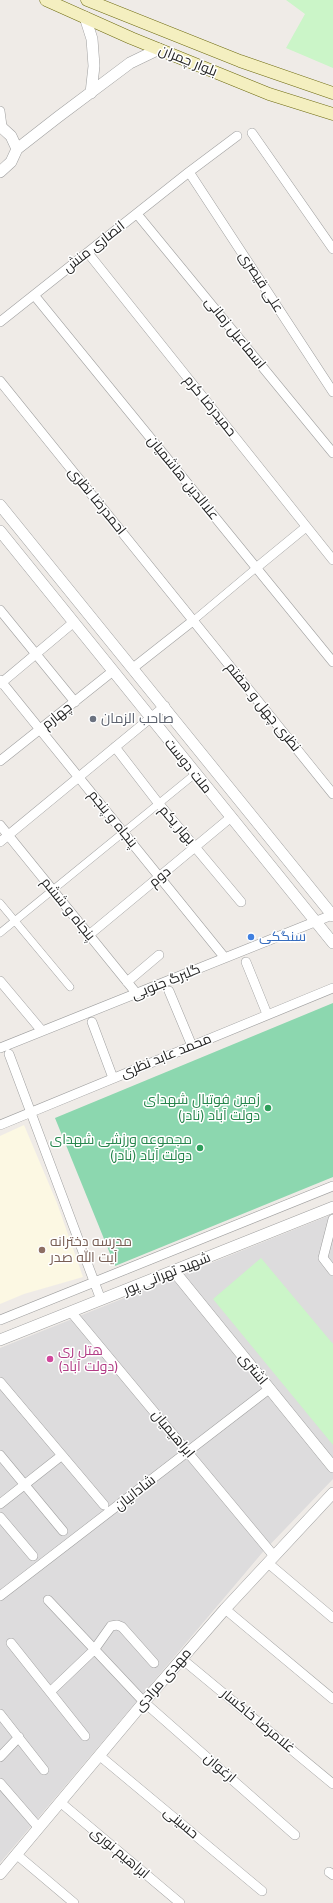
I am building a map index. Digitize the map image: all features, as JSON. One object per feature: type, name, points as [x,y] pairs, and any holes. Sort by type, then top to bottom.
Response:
[{"type":"main road","name":"بلوار چمران","points":[[46,0],[159,49],[269,94],[333,114]]},
{"type":"main road","name":"بلوار چمران","points":[[87,0],[240,61],[333,93]]},
{"type":"street","points":[[85,17],[92,39],[94,66],[91,93]]},
{"type":"street","points":[[0,172],[11,162],[17,149],[130,63],[159,49]]},
{"type":"street","points":[[0,111],[1,126],[11,136],[17,149]]},
{"type":"street","points":[[252,133],[331,243]]},
{"type":"street","name":"انصاری منش","points":[[0,322],[138,214],[188,172],[237,136]]},
{"type":"street","name":"علی قیصری","points":[[188,172],[333,392]]},
{"type":"street","name":"اسماعیل زمانی","points":[[138,214],[333,454]]},
{"type":"street","name":"حمیدرضا کرم","points":[[88,252],[333,560]]},
{"type":"street","name":"علاالدین هاشمیان","points":[[34,295],[333,662]]},
{"type":"street","name":"احمدرضا نظری","points":[[0,381],[194,620]]},
{"type":"street","name":"ملت دوست","points":[[0,505],[165,706],[333,915]]},
{"type":"street","points":[[133,668],[194,620],[306,527]]},
{"type":"street","name":"ملت دوست","points":[[0,531],[333,944]]},
{"type":"street","points":[[0,610],[75,702]]},
{"type":"street","name":"نظری چهل و هفتم","points":[[194,620],[333,794]]},
{"type":"street","points":[[1,682],[74,622]]},
{"type":"street","name":"چهارم","points":[[0,761],[113,671]]},
{"type":"street","name":"پنجاه و پنجم","points":[[1,682],[225,958]]},
{"type":"street","points":[[0,842],[78,776],[165,706]]},
{"type":"street","name":"بهار یکم","points":[[115,747],[159,804],[241,902]]},
{"type":"street","points":[[0,933],[195,774]]},
{"type":"street","name":"دوم","points":[[89,935],[230,818]]},
{"type":"street","name":"پنجاه و ششم","points":[[0,825],[128,982],[136,994]]},
{"type":"street","points":[[0,903],[70,987]]},
{"type":"street","name":"گلبرگ جنوبی","points":[[0,1048],[333,915]]},
{"type":"street","points":[[128,982],[159,955]]},
{"type":"street","points":[[246,962],[268,1014]]},
{"type":"street","points":[[0,981],[42,1031]]},
{"type":"street","name":"محمد عابد نظری","points":[[0,1125],[333,988]]},
{"type":"street","points":[[169,991],[192,1046]]},
{"type":"street","points":[[92,1022],[113,1078]]},
{"type":"street","points":[[9,1054],[101,1300]]},
{"type":"street","points":[[0,1320],[333,1186]]},
{"type":"street","name":"شهید تهرانی پور","points":[[0,1340],[333,1207]]},
{"type":"street","points":[[333,1219],[323,1258],[333,1271]]},
{"type":"street","name":"اشتری","points":[[174,1271],[333,1467]]},
{"type":"street","name":"ابراهیمیان","points":[[71,1312],[188,1452],[271,1560],[333,1618]]},
{"type":"street","points":[[0,1382],[104,1505]]},
{"type":"street","name":"شادانیان","points":[[0,1596],[269,1389]]},
{"type":"street","points":[[0,1455],[63,1531]]},
{"type":"street","points":[[0,1504],[61,1456]]},
{"type":"street","name":"مهدی مرادی","points":[[0,1874],[144,1702],[225,1609],[331,1500]]},
{"type":"street","points":[[0,1517],[33,1556]]},
{"type":"street","name":"ارغوان","points":[[48,1600],[144,1702],[295,1835]]},
{"type":"street","points":[[225,1609],[333,1699]]},
{"type":"street","points":[[50,1692],[94,1650],[111,1626],[117,1625],[122,1627],[154,1663]]},
{"type":"street","points":[[10,1643],[85,1736]]},
{"type":"street","name":"غلامرضا خاکسار","points":[[182,1658],[333,1784]]},
{"type":"street","points":[[0,1714],[44,1770]]},
{"type":"street","points":[[0,1756],[18,1737]]},
{"type":"street","name":"حسینی","points":[[100,1756],[262,1891]]},
{"type":"street","points":[[0,1783],[39,1828]]},
{"type":"street","name":"ابراهیم نوری","points":[[60,1802],[180,1903]]},
{"type":"street","points":[[16,1854],[74,1903]]},
{"type":"shaded area","points":[[24,1125],[57,1203],[83,1277],[24,1294],[0,1304],[0,1136]]},
{"type":"shaded area","points":[[333,1214],[333,1479],[262,1553],[0,1863],[0,1348]]},
{"type":"green space","points":[[286,0],[333,0],[333,68],[286,48],[305,14]]},
{"type":"green space","name":"مجموعه ورزشی شهدای دولت آباد (نادر)","points":[[333,1003],[333,1177],[115,1266],[55,1118]]},
{"type":"green space","points":[[261,1258],[333,1344],[333,1445],[213,1299]]},
{"type":"place","name":"صاحب الزمان","points":[[93,719]]},
{"type":"place","name":"سنگکی","points":[[251,937]]},
{"type":"place","name":"زمین فوتبال شهدای دولت آباد (نادر)","points":[[268,1108]]},
{"type":"place","name":"مجموعه ورزشی شهدای دولت آباد (نادر)","points":[[200,1148]]},
{"type":"place","name":"مدرسه دخترانه آیت الله صدر","points":[[42,1250]]},
{"type":"place","name":"هتل ری (دولت آباد)","points":[[50,1359]]}]
